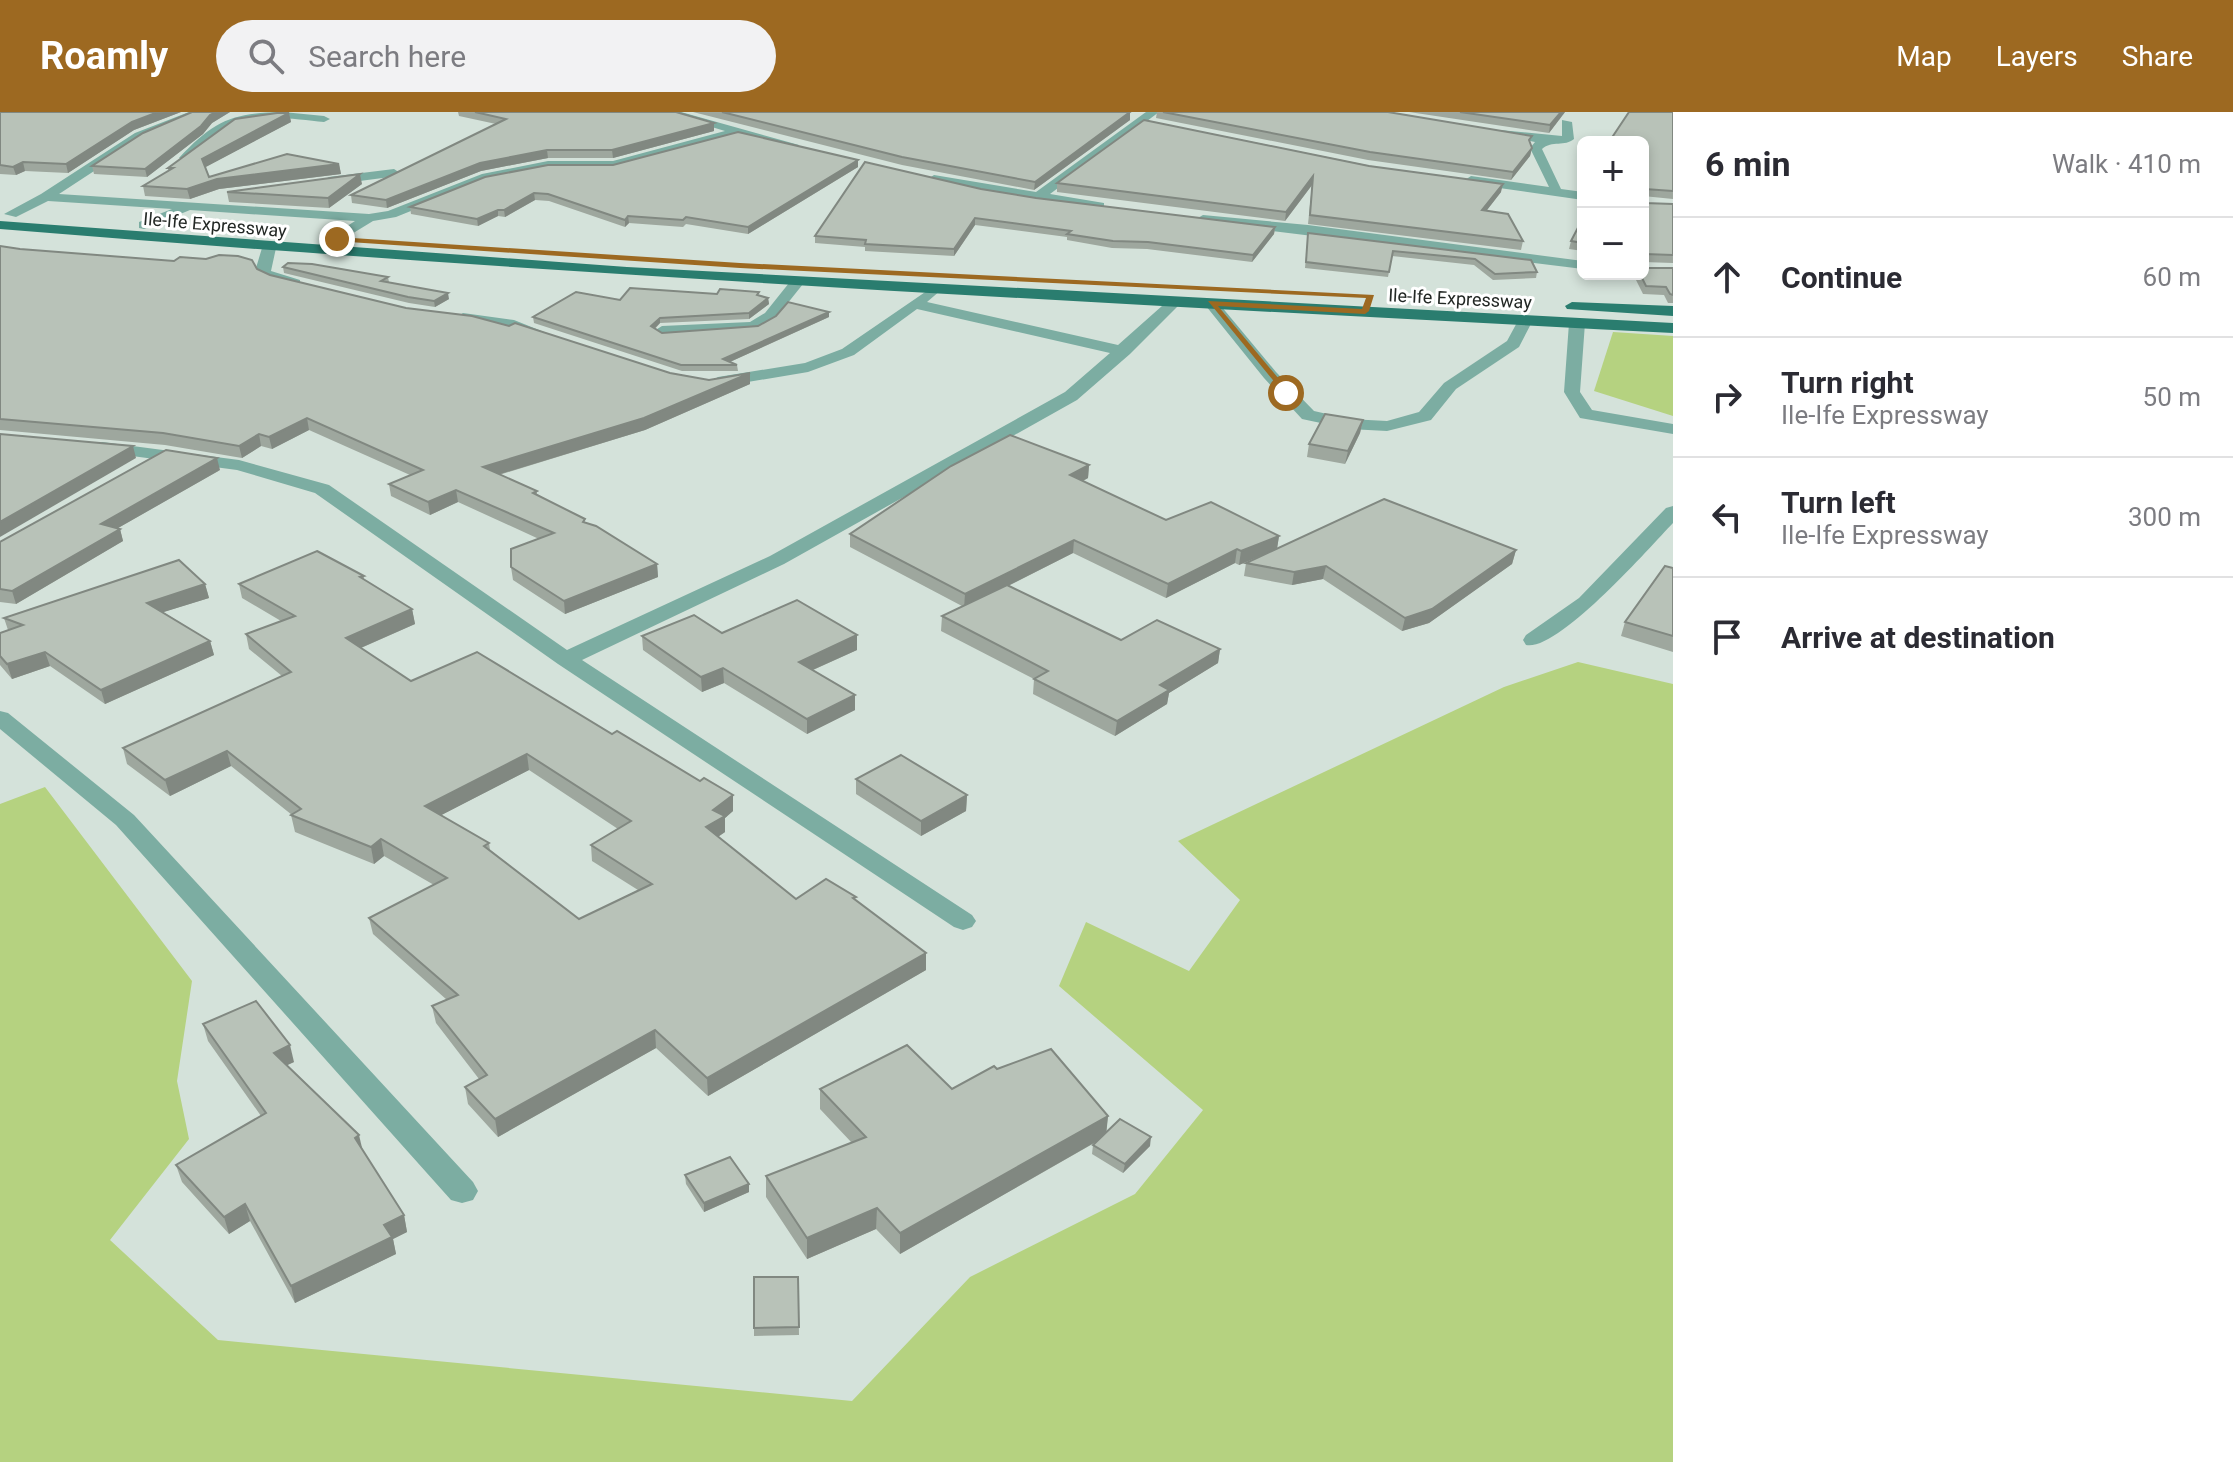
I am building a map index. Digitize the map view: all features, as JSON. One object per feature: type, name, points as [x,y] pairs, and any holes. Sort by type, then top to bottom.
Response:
[{"type":"main road","name":"Ile-Ife Expressway","points":[[4,217],[740,265],[1055,280]]},
{"type":"main road","name":"Ile-Ife Expressway","points":[[4,217],[269,248],[934,290],[1174,291],[1211,303],[1673,328]]},
{"type":"main road","points":[[1365,311],[1370,295]]},
{"type":"main road","name":"Ile-Ife Expressway","points":[[1555,305],[1673,311]]},
{"type":"street","points":[[4,217],[46,197],[139,136],[199,112]]},
{"type":"street","points":[[668,112],[804,148]]},
{"type":"street","points":[[175,165],[209,139],[217,128],[236,117],[272,113],[324,119]]},
{"type":"street","points":[[1122,113],[1147,116],[1165,125]]},
{"type":"street","points":[[1036,198],[1147,116]]},
{"type":"street","points":[[1492,133],[1545,140],[1568,139],[1566,122]]},
{"type":"street","points":[[46,197],[132,196],[186,209],[369,218],[391,214],[482,178],[548,165],[613,165],[736,131]]},
{"type":"street","points":[[1545,140],[1536,148],[1556,186],[1554,192]]},
{"type":"street","points":[[315,182],[394,173]]},
{"type":"street","points":[[913,174],[1036,198],[1111,208]]},
{"type":"street","points":[[1449,177],[1577,195]]},
{"type":"street","points":[[144,225],[231,194]]},
{"type":"street","points":[[101,213],[132,196]]},
{"type":"street","points":[[1186,217],[1308,229],[1577,264]]},
{"type":"street","points":[[337,239],[369,218]]},
{"type":"street","points":[[269,248],[263,268],[265,274],[307,286]]},
{"type":"street","points":[[662,331],[753,326],[770,316],[798,281]]},
{"type":"street","points":[[694,380],[709,383],[748,379],[808,367],[848,352],[934,290]]},
{"type":"street","points":[[566,659],[777,560],[1071,396],[1124,351],[1174,291]]},
{"type":"street","points":[[1211,303],[1270,375],[1308,415],[1349,424],[1387,426],[1425,416],[1450,386],[1513,344],[1525,320]]},
{"type":"street","points":[[915,304],[1124,351]]},
{"type":"street","points":[[453,317],[514,325],[559,340]]},
{"type":"street","points":[[1577,323],[1572,392],[1586,414],[1673,429]]},
{"type":"street","points":[[75,444],[165,453],[239,465],[322,489],[566,659],[963,921]]},
{"type":"street","points":[[138,468],[165,453]]},
{"type":"street","points":[[1534,640],[1586,602],[1673,512]]},
{"type":"street","points":[[0,718],[125,820],[462,1191]]},
{"type":"green space","points":[[1613,332],[1673,336],[1673,416],[1594,391]]},
{"type":"green space","points":[[1578,662],[1673,684],[1673,1462],[0,1462],[0,804],[45,787],[192,981],[177,1081],[189,1139],[110,1240],[218,1340],[852,1401],[970,1277],[1135,1194],[1203,1110],[1059,986],[1086,922],[1189,971],[1240,900],[1178,841],[1504,687]]},
{"type":"building","points":[[0,112],[158,112],[132,122],[66,164],[23,162],[13,167],[0,165]]},
{"type":"building","points":[[192,112],[216,112],[145,169],[92,166],[143,133]]},
{"type":"building","points":[[475,112],[676,112],[714,123],[612,150],[547,150],[480,163],[386,200],[351,195],[506,119]]},
{"type":"building","points":[[722,112],[1130,112],[1035,182],[902,157]]},
{"type":"building","points":[[1163,112],[1388,112],[1532,136],[1529,140],[1532,148],[1513,172],[1370,152]]},
{"type":"building","points":[[1460,112],[1561,112],[1550,125]]},
{"type":"building","points":[[1629,112],[1673,112],[1673,191],[1649,189],[1649,136],[1613,136]]},
{"type":"building","points":[[289,113],[202,159],[209,177],[287,154],[339,164],[217,179],[187,189],[143,186],[173,168],[168,168],[235,119]]},
{"type":"building","points":[[1144,120],[1369,166],[1503,184],[1482,210],[1508,214],[1523,241],[1310,215],[1313,176],[1286,212],[1057,183]]},
{"type":"building","points":[[738,132],[858,160],[748,227],[686,217],[683,220],[628,216],[625,220],[548,194],[534,193],[504,210],[477,219],[410,207],[485,177],[548,165],[613,165]]},
{"type":"building","points":[[865,162],[981,189],[1036,198],[1275,227],[1253,255],[1148,242],[1113,241],[1067,234],[1071,231],[975,218],[954,249],[865,244],[866,240],[815,236]]},
{"type":"building","points":[[360,174],[328,198],[227,192]]},
{"type":"building","points":[[1649,203],[1673,204],[1673,255],[1649,254]]},
{"type":"building","points":[[1308,233],[1531,260],[1537,272],[1495,274],[1475,259],[1393,251],[1389,272],[1306,262]]},
{"type":"building","points":[[0,246],[174,261],[180,257],[206,259],[219,255],[238,256],[252,260],[257,269],[270,275],[406,308],[472,316],[509,326],[515,323],[670,373],[709,380],[750,373],[644,418],[483,467],[537,491],[533,493],[585,519],[583,522],[596,526],[657,564],[564,601],[511,567],[511,549],[554,533],[456,490],[428,502],[389,484],[423,470],[307,418],[269,437],[259,434],[239,446],[163,433],[0,419]]},
{"type":"building","points":[[288,263],[388,277],[381,281],[448,293],[434,301],[408,297],[283,267]]},
{"type":"building","points":[[1649,268],[1673,268],[1673,295],[1666,287],[1646,286],[1643,280],[1649,280]]},
{"type":"building","points":[[630,288],[717,294],[720,289],[759,292],[757,295],[768,298],[749,313],[660,318],[651,326],[662,333],[758,326],[776,316],[788,302],[829,312],[723,359],[737,365],[681,365],[533,317],[576,292],[620,300]]},
{"type":"building","points":[[1325,414],[1363,420],[1348,451],[1309,444]]},
{"type":"building","points":[[0,434],[133,446],[0,522]]},
{"type":"building","points":[[1010,435],[1089,465],[1070,475],[1166,520],[1211,502],[1279,536],[1241,551],[1237,549],[1168,584],[1074,540],[965,594],[850,534],[951,466]]},
{"type":"building","points":[[166,450],[217,458],[101,524],[120,529],[12,591],[0,589],[0,542]]},
{"type":"building","points":[[1384,499],[1516,550],[1432,609],[1405,618],[1326,566],[1294,572],[1246,563]]},
{"type":"building","points":[[317,551],[364,576],[360,577],[412,609],[346,638],[411,681],[477,652],[612,734],[617,731],[700,781],[704,778],[733,795],[713,810],[725,816],[706,827],[796,899],[826,879],[856,897],[853,898],[926,953],[707,1078],[655,1030],[495,1119],[465,1087],[487,1075],[432,1006],[458,995],[369,918],[447,878],[381,839],[371,847],[291,815],[301,809],[227,751],[165,780],[123,748],[291,672],[246,634],[295,616],[239,584]],"holes":[[[527,754],[631,821],[591,845],[652,884],[579,919],[484,846],[489,843],[425,806]]]},
{"type":"building","points":[[179,560],[205,584],[147,603],[210,641],[101,690],[45,652],[7,664],[0,656],[0,633],[23,625],[4,618]]},
{"type":"building","points":[[1665,566],[1673,568],[1673,636],[1625,622]]},
{"type":"building","points":[[1007,585],[1121,640],[1157,620],[1220,649],[1160,685],[1169,690],[1117,721],[1034,679],[1048,671],[942,616]]},
{"type":"building","points":[[797,600],[857,635],[799,662],[855,695],[807,719],[723,668],[701,677],[642,636],[694,615],[722,633]]},
{"type":"building","points":[[901,755],[967,795],[921,821],[856,779]]},
{"type":"building","points":[[256,1001],[290,1045],[274,1053],[359,1135],[355,1138],[404,1215],[384,1225],[392,1237],[291,1286],[245,1204],[224,1217],[176,1165],[266,1113],[203,1024]]},
{"type":"building","points":[[907,1045],[952,1089],[994,1066],[997,1069],[1051,1049],[1108,1116],[900,1233],[877,1208],[807,1238],[766,1176],[866,1137],[820,1089]]},
{"type":"building","points":[[1120,1119],[1151,1137],[1125,1164],[1093,1145]]},
{"type":"building","points":[[730,1157],[749,1184],[704,1203],[685,1175]]},
{"type":"building","points":[[754,1277],[798,1277],[799,1327],[754,1328]]},
{"type":"route","points":[[337,239],[740,265],[1370,295],[1365,311],[1211,303],[1286,393]]}]
